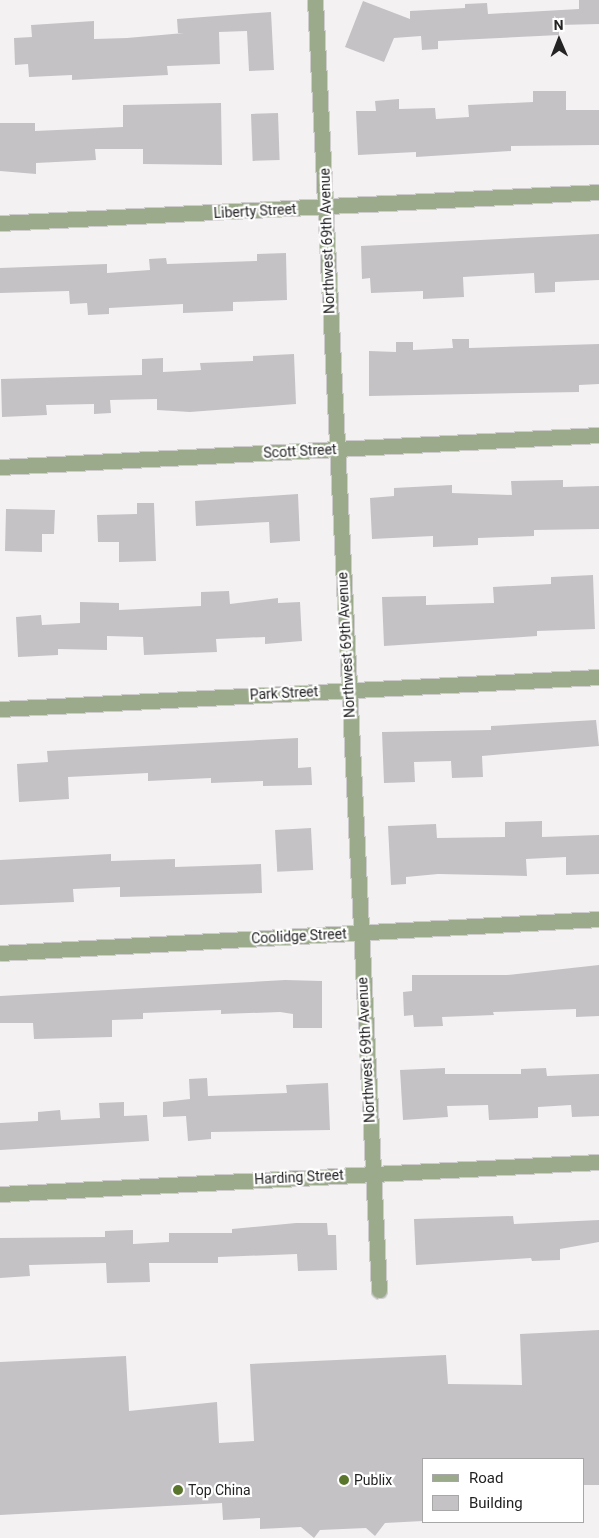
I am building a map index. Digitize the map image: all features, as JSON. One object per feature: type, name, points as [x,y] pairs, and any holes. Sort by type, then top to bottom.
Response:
[{"type":"street","name":"Northwest 69th Avenue","points":[[315,0],[326,207],[335,450],[379,1290]]},
{"type":"street","name":"Liberty Street","points":[[0,223],[599,192]]},
{"type":"street","name":"Scott Street","points":[[0,467],[599,435]]},
{"type":"street","name":"Park Street","points":[[0,709],[599,677]]},
{"type":"street","name":"Coolidge Street","points":[[0,953],[599,919]]},
{"type":"street","name":"Harding Street","points":[[0,1194],[599,1162]]},
{"type":"building","points":[[579,0],[599,0],[599,24],[559,25],[559,35],[438,41],[438,49],[422,50],[421,36],[394,38],[384,62],[345,47],[363,1],[410,19],[410,11],[465,8],[465,4],[487,3],[488,14],[579,9]]},
{"type":"building","points":[[271,12],[274,70],[249,71],[247,31],[219,32],[220,64],[167,66],[168,75],[72,80],[72,75],[29,77],[28,64],[15,65],[14,38],[32,37],[31,25],[94,21],[94,39],[127,38],[184,33],[178,33],[177,19]]},
{"type":"building","points":[[533,91],[566,91],[566,110],[599,110],[599,145],[511,146],[511,151],[416,157],[416,152],[358,155],[356,111],[376,111],[375,101],[399,99],[399,109],[435,108],[436,119],[469,117],[468,105],[533,102]]},
{"type":"building","points":[[221,103],[222,165],[143,164],[143,149],[95,149],[96,160],[36,163],[36,174],[0,171],[0,123],[35,123],[35,131],[123,127],[123,105]]},
{"type":"building","points":[[278,113],[280,160],[253,161],[251,114]]},
{"type":"building","points":[[599,234],[599,280],[555,282],[555,292],[535,293],[534,273],[463,277],[464,297],[423,299],[423,291],[371,293],[370,278],[362,279],[361,246]]},
{"type":"building","points":[[286,253],[287,300],[233,302],[233,311],[183,313],[183,304],[109,308],[109,314],[88,315],[87,303],[70,304],[69,291],[0,293],[0,268],[107,264],[107,273],[150,270],[149,259],[166,258],[167,264],[257,261],[257,254]]},
{"type":"building","points":[[452,339],[469,339],[469,348],[599,344],[599,384],[579,385],[579,392],[369,396],[369,351],[396,352],[396,342],[413,342],[413,350],[453,348]]},
{"type":"building","points":[[294,354],[296,404],[190,412],[157,410],[157,399],[110,400],[111,413],[94,414],[94,404],[46,405],[47,415],[2,417],[1,379],[142,375],[142,359],[163,358],[163,372],[201,370],[200,363],[253,361],[253,356]]},
{"type":"building","points":[[563,480],[563,487],[599,486],[599,529],[534,530],[534,536],[478,538],[478,545],[433,547],[433,536],[372,539],[370,498],[394,496],[394,488],[452,485],[452,493],[512,495],[511,481]]},
{"type":"building","points":[[298,494],[300,541],[270,543],[269,522],[196,526],[195,501]]},
{"type":"building","points":[[137,503],[154,503],[156,561],[119,562],[119,542],[98,542],[97,515],[137,514]]},
{"type":"building","points":[[6,509],[55,510],[54,534],[42,534],[42,552],[5,551]]},
{"type":"building","points":[[593,575],[595,629],[537,631],[537,636],[384,646],[382,597],[426,596],[426,605],[494,603],[493,587],[551,584],[551,577]]},
{"type":"building","points":[[229,591],[230,604],[278,598],[278,603],[300,602],[302,641],[265,644],[265,637],[216,639],[217,652],[144,655],[143,637],[107,636],[107,650],[58,649],[58,655],[18,657],[16,617],[41,615],[42,625],[80,623],[80,602],[119,603],[119,610],[201,606],[201,592]]},
{"type":"building","points":[[596,720],[599,746],[482,756],[483,777],[452,778],[451,761],[414,762],[415,782],[384,783],[382,732],[491,730],[491,726]]},
{"type":"building","points":[[298,738],[298,768],[311,767],[312,785],[263,786],[263,781],[211,783],[211,778],[148,781],[148,773],[68,777],[69,799],[19,802],[17,764],[48,762],[47,751]]},
{"type":"building","points":[[542,821],[542,837],[599,835],[599,874],[566,875],[566,857],[526,859],[527,876],[438,874],[406,877],[406,884],[391,885],[388,826],[436,824],[437,838],[505,837],[505,822]]},
{"type":"building","points":[[311,828],[313,870],[277,872],[275,830]]},
{"type":"building","points":[[111,854],[111,861],[175,859],[175,867],[261,864],[262,893],[120,897],[120,887],[73,889],[74,902],[0,905],[0,860]]},
{"type":"building","points":[[599,965],[599,1016],[576,1017],[576,1009],[493,1012],[494,1015],[442,1017],[443,1026],[414,1027],[413,1015],[404,1016],[403,992],[412,991],[412,975],[507,975]]},
{"type":"building","points":[[285,980],[322,981],[322,1028],[293,1028],[293,1014],[280,1012],[221,1014],[221,1010],[143,1013],[143,1019],[112,1020],[112,1037],[34,1039],[33,1023],[0,1023],[0,996]]},
{"type":"building","points":[[445,1068],[445,1074],[521,1074],[521,1069],[546,1068],[547,1076],[599,1074],[599,1116],[572,1117],[571,1105],[538,1107],[538,1118],[489,1120],[488,1105],[447,1106],[448,1117],[403,1120],[400,1070]]},
{"type":"building","points":[[207,1078],[208,1096],[287,1093],[286,1085],[328,1083],[330,1130],[211,1132],[211,1139],[188,1141],[186,1116],[163,1117],[163,1102],[190,1099],[189,1079]]},
{"type":"building","points":[[124,1102],[124,1116],[147,1115],[149,1141],[0,1150],[0,1123],[38,1121],[38,1112],[60,1110],[61,1120],[100,1118],[99,1103]]},
{"type":"building","points":[[513,1216],[514,1224],[599,1220],[599,1242],[560,1249],[560,1260],[532,1261],[531,1258],[416,1265],[414,1219]]},
{"type":"building","points":[[296,1223],[327,1223],[328,1235],[336,1235],[337,1270],[298,1271],[297,1254],[218,1257],[218,1263],[149,1263],[150,1282],[107,1283],[106,1263],[29,1265],[30,1276],[0,1278],[0,1238],[105,1237],[105,1231],[133,1230],[133,1244],[169,1242],[169,1233],[232,1233],[232,1229]]},
{"type":"building","points":[[599,1330],[599,1485],[584,1485],[584,1458],[422,1458],[422,1521],[385,1523],[375,1536],[366,1528],[320,1530],[314,1538],[301,1527],[260,1529],[260,1518],[223,1520],[222,1503],[0,1515],[0,1362],[126,1356],[129,1411],[217,1402],[219,1443],[254,1441],[250,1364],[446,1355],[448,1384],[522,1385],[520,1334]]},
{"type":"place","name":"Publix","points":[[344,1480]]},
{"type":"place","name":"Top China","points":[[178,1490]]}]
